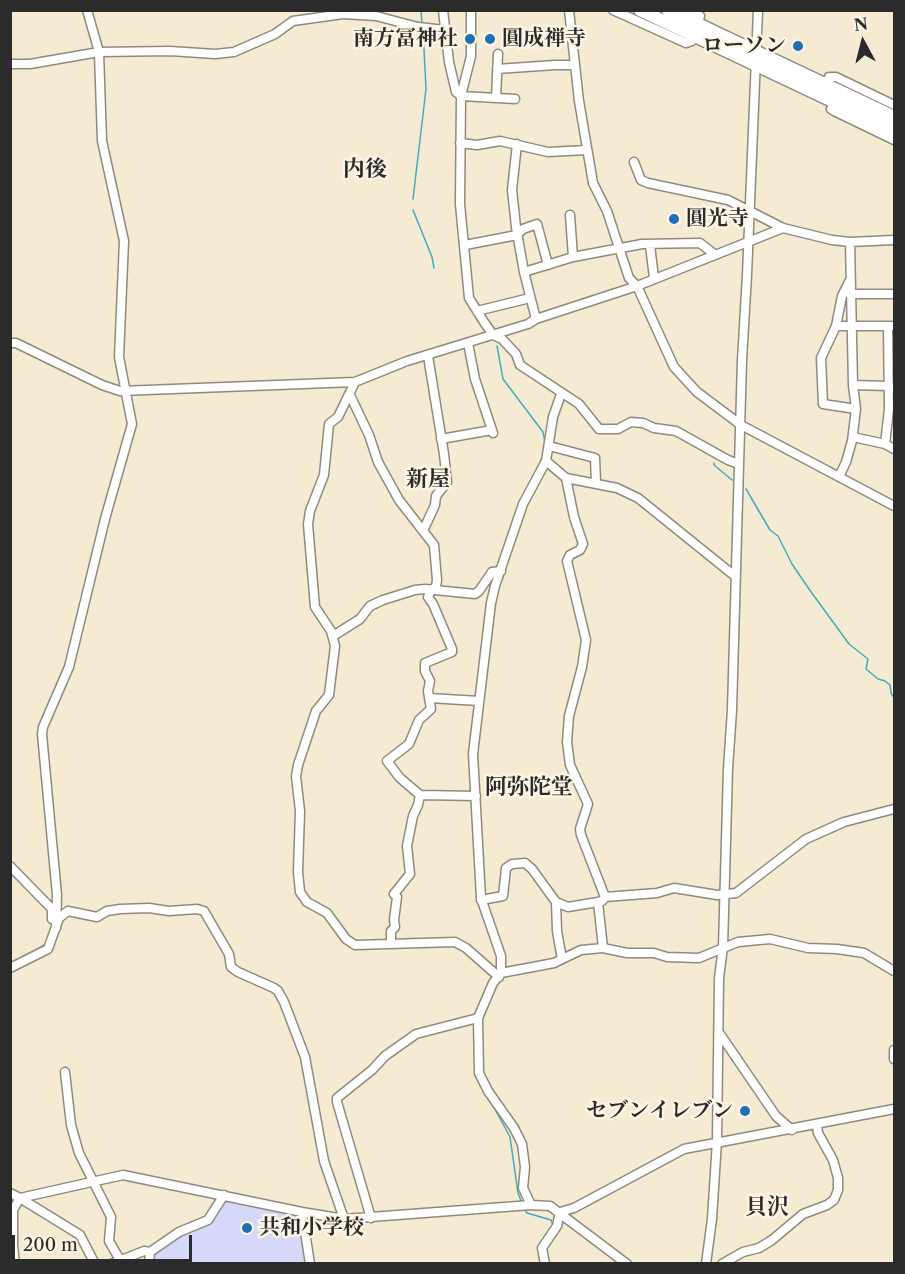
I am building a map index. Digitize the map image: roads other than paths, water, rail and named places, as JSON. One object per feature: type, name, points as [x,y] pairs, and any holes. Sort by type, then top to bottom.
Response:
[{"type":"highway","points":[[640,10],[696,31],[756,59],[834,102],[894,130]]},
{"type":"highway","points":[[668,10],[696,31]]},
{"type":"highway","points":[[756,59],[826,84],[894,117]]},
{"type":"street","points":[[56,928],[57,895],[42,734],[69,666],[105,519],[132,424],[123,390],[118,351],[124,241],[101,132],[99,52],[87,10]]},
{"type":"street","points":[[443,10],[448,62],[456,93],[461,96],[515,99]]},
{"type":"street","points":[[471,10],[471,56],[461,96],[460,143],[460,204],[469,298],[494,335],[502,339],[516,354],[520,365],[579,404],[598,429],[618,429],[631,422],[644,423],[654,428],[676,431],[739,464]]},
{"type":"street","points":[[569,10],[593,183],[607,211],[628,278],[637,285],[674,367],[697,392],[741,425],[894,506]]},
{"type":"street","points":[[613,10],[686,43],[692,41],[700,16],[690,10]]},
{"type":"street","points":[[706,1263],[712,1219],[717,1141],[719,978],[723,947],[742,351],[758,10]]},
{"type":"street","points":[[10,64],[30,64],[99,52],[170,51],[215,54],[234,52],[275,34],[293,21],[343,12],[445,30]]},
{"type":"street","points":[[496,98],[498,54]]},
{"type":"street","points":[[497,69],[555,64],[575,65]]},
{"type":"street","points":[[826,84],[829,77],[836,77],[894,105]]},
{"type":"street","points":[[834,102],[831,109],[894,140]]},
{"type":"street","points":[[460,143],[477,145],[500,141],[548,152],[587,150]]},
{"type":"street","points":[[517,144],[512,190],[517,235],[536,319]]},
{"type":"street","points":[[634,162],[641,180],[728,200],[783,228],[850,242],[894,240]]},
{"type":"street","points":[[570,216],[573,257]]},
{"type":"street","points":[[465,245],[517,235],[523,229],[537,224],[548,265]]},
{"type":"street","points":[[10,343],[102,385],[123,390],[355,382],[407,361],[528,324],[536,319],[637,285],[783,228]]},
{"type":"street","points":[[839,477],[854,437],[856,409],[853,385],[850,242]]},
{"type":"street","points":[[525,272],[573,257],[618,248],[700,243],[714,254]]},
{"type":"street","points":[[650,245],[654,278]]},
{"type":"street","points":[[851,279],[842,296],[836,326],[821,358],[823,404],[856,409]]},
{"type":"street","points":[[850,294],[894,294]]},
{"type":"street","points":[[477,311],[530,298]]},
{"type":"street","points":[[836,326],[891,326],[892,410],[885,444]]},
{"type":"street","points":[[441,439],[493,431],[475,380],[468,342]]},
{"type":"street","points":[[423,531],[435,505],[436,496],[447,482],[428,356]]},
{"type":"street","points":[[355,382],[338,417],[330,424],[324,475],[310,511],[308,524],[315,607],[333,636],[335,646],[329,695],[316,711],[296,776],[300,811],[298,872],[300,892],[303,899],[310,905],[327,913],[346,939],[355,945],[455,942],[500,975]]},
{"type":"street","points":[[853,385],[891,387]]},
{"type":"street","points":[[531,1205],[523,1188],[525,1167],[522,1144],[479,1073],[478,1018],[488,993],[500,975],[501,956],[482,900],[473,754],[491,603],[523,504],[546,461],[553,417],[561,394]]},
{"type":"street","points":[[350,395],[369,435],[378,462],[403,506],[434,545],[437,580],[436,587],[431,590],[428,597],[452,649],[452,652],[425,663],[425,671],[430,681],[428,691],[431,709],[419,720],[413,740],[387,761],[400,778],[420,795],[476,796]]},
{"type":"street","points":[[854,437],[885,444],[894,449]]},
{"type":"street","points":[[549,446],[595,458],[596,483]]},
{"type":"street","points":[[546,461],[566,478],[617,488],[638,498],[736,577]]},
{"type":"street","points":[[566,478],[574,517],[583,544],[580,550],[570,555],[567,561],[586,640],[582,667],[569,716],[567,742],[570,765],[588,804],[580,829],[602,900],[603,948]]},
{"type":"street","points":[[333,636],[360,620],[370,606],[382,600],[415,590],[474,594],[479,591],[492,572],[501,571]]},
{"type":"street","points":[[429,698],[479,701]]},
{"type":"street","points":[[392,945],[397,897],[394,894],[410,874],[407,846],[420,795]]},
{"type":"street","points":[[482,900],[503,896],[506,868],[512,864],[525,863],[556,902],[568,907],[657,893],[674,888],[724,895],[736,893],[817,833],[844,822],[894,809]]},
{"type":"street","points":[[10,866],[52,909],[52,928],[56,928]]},
{"type":"street","points":[[556,902],[557,931],[562,959]]},
{"type":"street","points":[[10,968],[48,949],[59,918],[68,911],[97,917],[107,911],[120,909],[149,908],[169,911],[197,909],[204,911],[229,954],[231,967],[274,988],[284,1002],[305,1057],[324,1161],[344,1219]]},
{"type":"street","points":[[500,975],[554,963],[581,950],[603,948],[627,953],[654,953],[681,959],[699,958],[738,942],[770,939],[808,948],[864,953],[894,971]]},
{"type":"street","points":[[371,1218],[337,1098],[372,1071],[385,1056],[416,1034],[478,1018]]},
{"type":"street","points":[[720,1034],[776,1116],[792,1130]]},
{"type":"street","points":[[894,1050],[894,1059]]},
{"type":"street","points":[[64,1072],[71,1125],[79,1153],[111,1217],[109,1240],[120,1260]]},
{"type":"street","points":[[560,1212],[574,1208],[684,1149],[894,1109]]},
{"type":"street","points":[[723,1263],[743,1252],[759,1248],[803,1214],[834,1200],[838,1190],[838,1178],[833,1160],[818,1134],[817,1125]]},
{"type":"street","points":[[15,1263],[13,1210],[20,1198],[123,1174],[344,1219],[531,1205],[550,1206],[614,1259],[627,1263]]},
{"type":"street","points":[[10,1193],[80,1235],[95,1263]]},
{"type":"street","points":[[111,1263],[144,1251],[150,1252],[179,1232],[208,1220],[224,1195]]},
{"type":"street","points":[[302,1212],[310,1263]]},
{"type":"street","points":[[545,1263],[542,1248],[558,1226],[560,1212]]},
{"type":"street","points":[[149,1263],[150,1252]]},
{"type":"waterway","points":[[421,10],[422,24]]},
{"type":"waterway","points":[[413,199],[426,89],[423,30]]},
{"type":"waterway","points":[[413,210],[432,257],[434,268]]},
{"type":"waterway","points":[[497,346],[503,379],[543,432],[545,442]]},
{"type":"waterway","points":[[530,483],[542,458]]},
{"type":"waterway","points":[[714,463],[732,480]]},
{"type":"waterway","points":[[746,489],[770,530],[778,536],[792,564],[809,589],[849,644],[868,659],[866,669],[890,685],[894,698]]},
{"type":"waterway","points":[[44,801],[47,829]]},
{"type":"waterway","points":[[27,955],[46,944]]},
{"type":"waterway","points":[[474,1040],[474,1048]]},
{"type":"waterway","points":[[489,1098],[510,1137],[518,1193],[522,1203]]},
{"type":"waterway","points":[[525,1210],[527,1213],[551,1220],[553,1225]]},
{"type":"place","name":"南方冨神社","points":[[470,39]]},
{"type":"place","name":"圓成禅寺","points":[[490,39]]},
{"type":"place","name":"ローソン","points":[[798,46]]},
{"type":"place","name":"圓光寺","points":[[674,219]]},
{"type":"place","name":"セブンイレブン","points":[[745,1111]]},
{"type":"place","name":"共和小学校","points":[[247,1228]]},
{"type":"district","name":"内後","points":[[365,170]]},
{"type":"district","name":"新屋","points":[[428,480]]},
{"type":"district","name":"阿弥陀堂","points":[[529,788]]},
{"type":"district","name":"貝沢","points":[[767,1208]]}]
